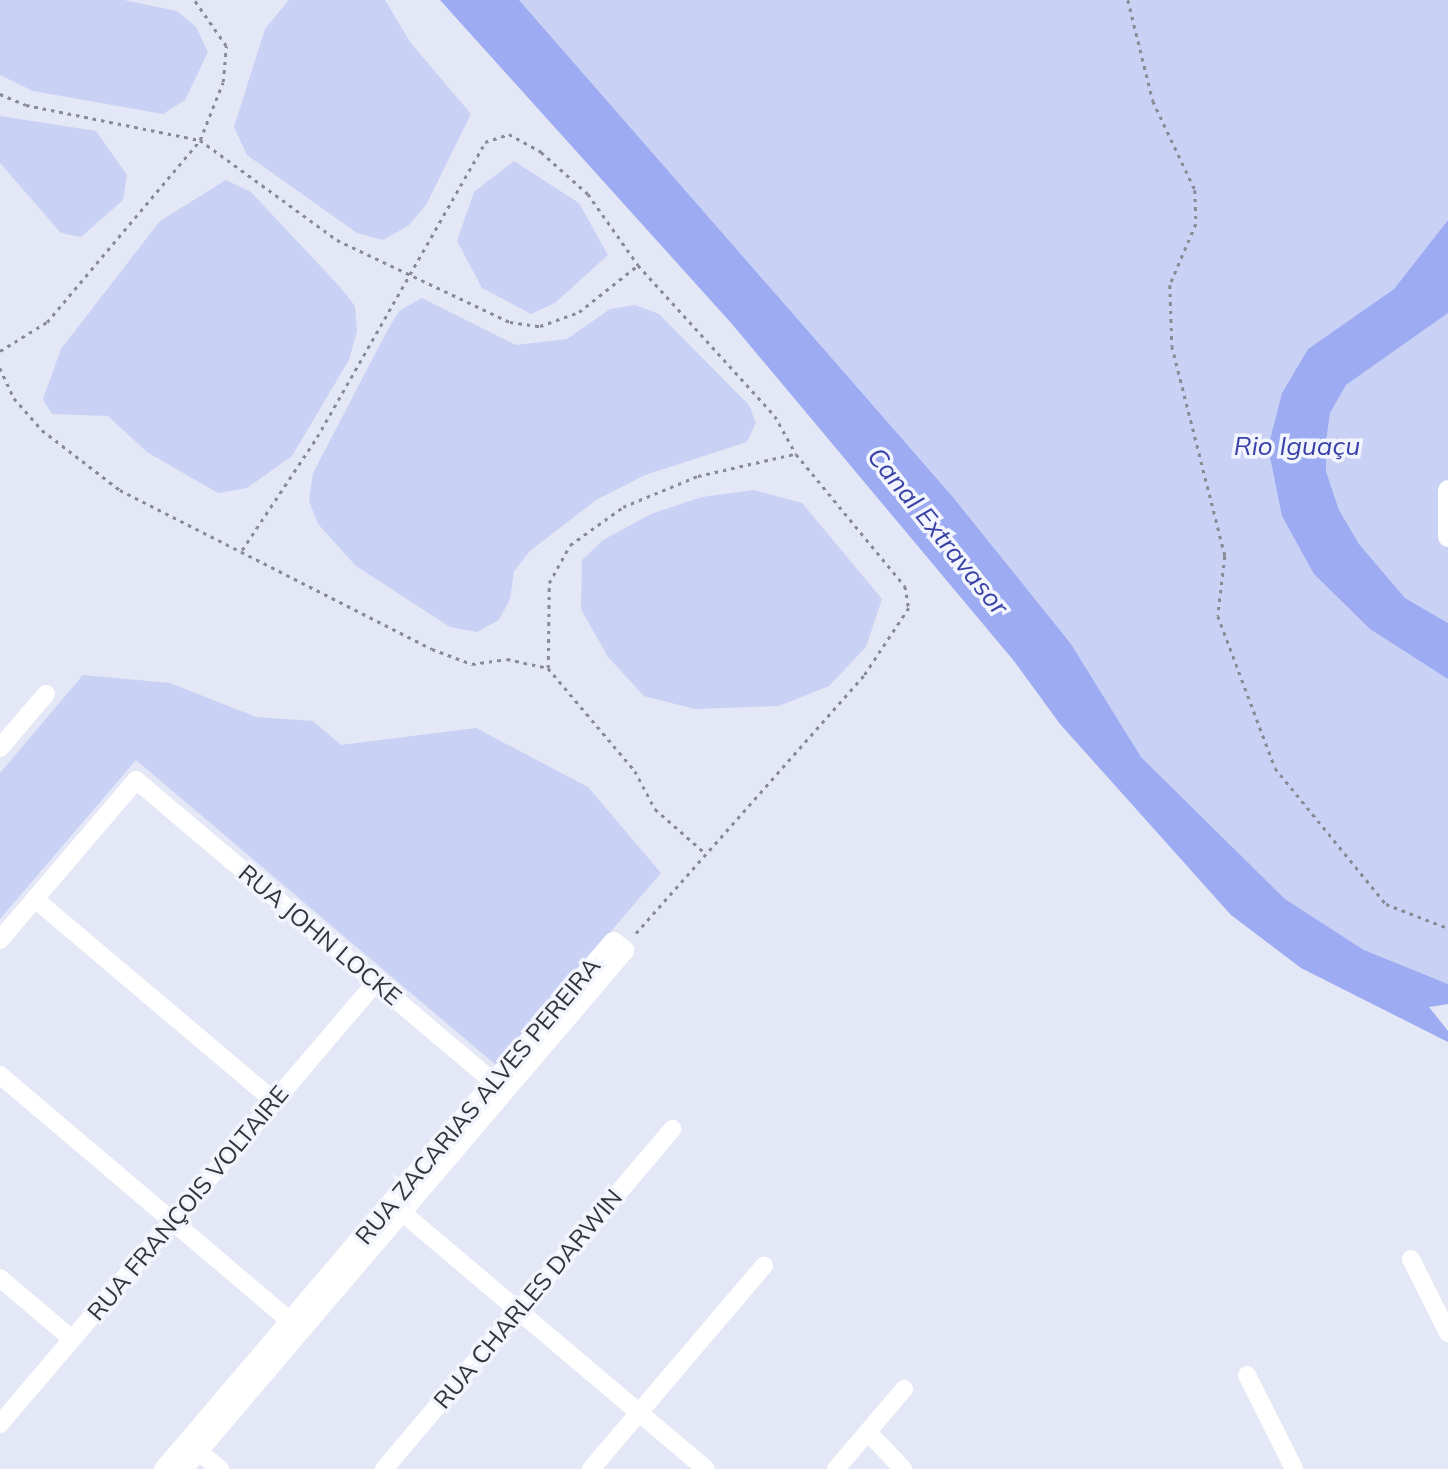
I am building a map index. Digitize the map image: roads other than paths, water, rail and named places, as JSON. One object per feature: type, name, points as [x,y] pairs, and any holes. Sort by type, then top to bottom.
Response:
[{"type":"street","points":[[1448,490],[1448,536]]},
{"type":"street","points":[[0,748],[46,694]]},
{"type":"street","name":"RUA JOHN LOCKE","points":[[35,899],[136,780],[499,1086]]},
{"type":"street","points":[[0,940],[35,899],[274,1101]]},
{"type":"street","name":"RUA ZACARIAS ALVES PEREIRA","points":[[164,1469],[192,1446],[499,1086],[623,950]]},
{"type":"street","name":"RUA FRANÇOIS VOLTAIRE","points":[[0,1424],[376,982]]},
{"type":"street","points":[[0,1075],[295,1326]]},
{"type":"street","name":"RUA CHARLES DARWIN","points":[[384,1469],[671,1129]]},
{"type":"street","points":[[396,1207],[706,1469]]},
{"type":"street","points":[[1411,1259],[1448,1333]]},
{"type":"street","points":[[591,1469],[764,1266]]},
{"type":"street","points":[[0,1278],[72,1339]]},
{"type":"street","points":[[1247,1376],[1294,1469]]},
{"type":"street","points":[[836,1469],[905,1389]]},
{"type":"street","points":[[867,1432],[903,1469]]},
{"type":"street","points":[[192,1446],[220,1469]]},
{"type":"street","name":"RUA ZACARIAS ALVES PEREIRA","points":[[181,1469],[192,1446]]},
{"type":"water","name":"Canal Extravasor","points":[[440,0],[519,0],[952,496],[1071,644],[1141,757],[1285,899],[1364,950],[1448,984],[1448,1004],[1429,1007],[1448,1031],[1448,1042],[1301,968],[1231,915],[1060,724],[1014,661],[732,324]]},
{"type":"water","name":"Rio Iguaçu","points":[[1448,220],[1448,313],[1346,385],[1330,413],[1326,471],[1339,510],[1359,544],[1405,598],[1448,623],[1448,679],[1370,629],[1314,574],[1282,516],[1268,447],[1282,393],[1308,349],[1394,289]]}]
